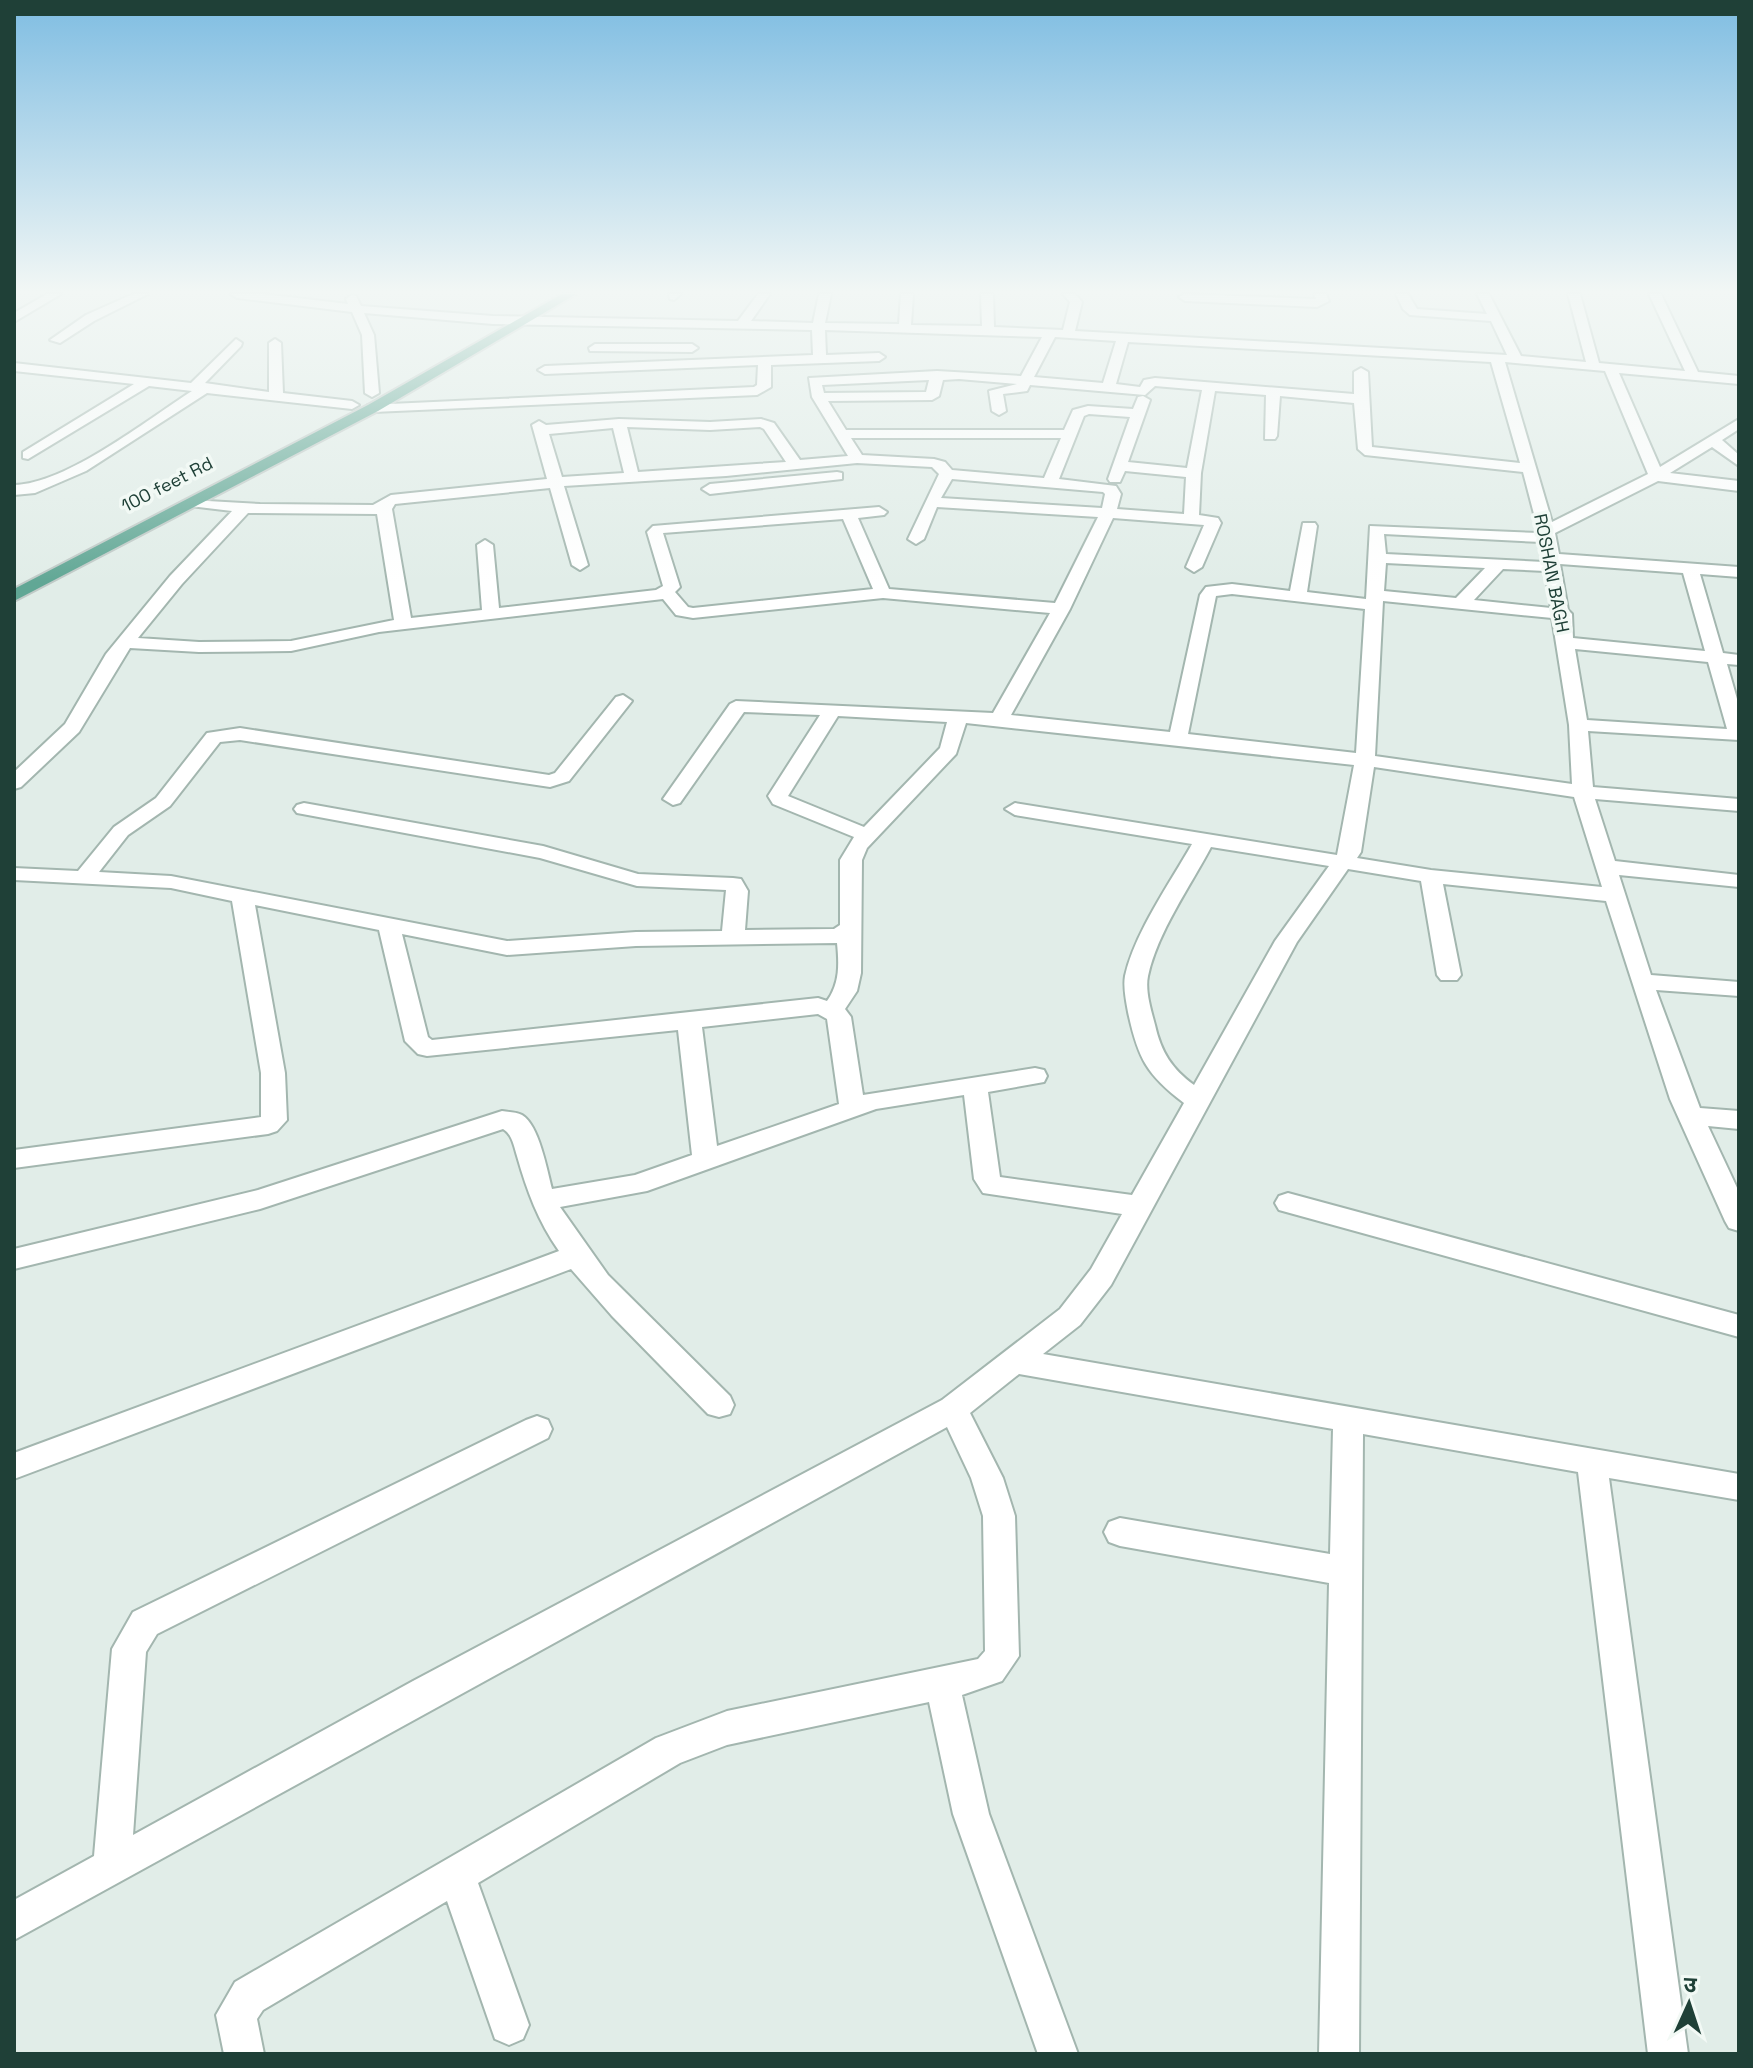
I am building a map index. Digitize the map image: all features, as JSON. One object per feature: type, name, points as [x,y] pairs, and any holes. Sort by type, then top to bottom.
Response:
[{"type":"main road","name":"100 feet Rd","points":[[14,580],[237,468],[352,405],[372,401],[388,391]]},
{"type":"main road","points":[[14,596],[195,503],[392,391]]},
{"type":"street","points":[[21,465],[134,391]]},
{"type":"street","points":[[14,490],[33,491],[67,475],[196,391]]},
{"type":"street","points":[[234,391],[352,405]]},
{"type":"street","points":[[276,391],[276,395]]},
{"type":"street","points":[[371,391],[372,401],[758,391]]},
{"type":"street","points":[[816,391],[861,466]]},
{"type":"street","points":[[819,397],[932,396],[933,391]]},
{"type":"street","points":[[999,411],[996,391],[1002,391]]},
{"type":"street","points":[[999,719],[1061,609],[1108,513],[1113,494],[1111,489],[1145,391],[1139,391]]},
{"type":"street","points":[[1191,519],[1194,473],[1208,391]]},
{"type":"street","points":[[1254,391],[1361,399]]},
{"type":"street","points":[[1361,391],[1365,449],[1370,452],[1527,468]]},
{"type":"street","name":"ROSHAN BAGH","points":[[1506,391],[1548,535],[1563,614],[1578,725],[1583,792],[1642,982],[1690,1116],[1739,1221]]},
{"type":"street","points":[[1620,391],[1656,476]]},
{"type":"street","points":[[1270,436],[1273,392]]},
{"type":"street","points":[[1050,482],[1082,411],[1138,413]]},
{"type":"street","points":[[619,423],[632,476]]},
{"type":"street","points":[[580,565],[540,428],[619,423],[766,424],[795,464]]},
{"type":"street","points":[[14,1921],[425,1693],[953,1409],[1070,1317],[1085,1301],[1286,941],[1350,852],[1365,760],[1378,528],[1548,535],[1656,476],[1739,423]]},
{"type":"street","points":[[844,434],[1070,434]]},
{"type":"street","points":[[1713,440],[1739,462]]},
{"type":"street","points":[[125,642],[199,647],[291,646],[403,624],[667,593],[672,587],[655,530],[703,500],[795,464],[861,466],[934,463],[947,474],[1111,489]]},
{"type":"street","points":[[703,500],[861,466]]},
{"type":"street","points":[[1120,466],[1194,473]]},
{"type":"street","points":[[916,539],[947,474]]},
{"type":"street","points":[[403,624],[384,509],[391,500],[632,476],[703,500],[849,515],[879,512]]},
{"type":"street","points":[[1656,476],[1739,486]]},
{"type":"street","points":[[931,502],[1213,523],[1194,567]]},
{"type":"street","points":[[195,503],[305,511],[384,509]]},
{"type":"street","points":[[14,783],[72,728],[84,712],[112,658],[176,580],[244,508]]},
{"type":"street","points":[[849,515],[883,593]]},
{"type":"street","points":[[1298,596],[1309,526]]},
{"type":"street","points":[[485,545],[491,616]]},
{"type":"street","points":[[1378,558],[1739,572]]},
{"type":"street","points":[[1460,604],[1499,564]]},
{"type":"street","points":[[1578,725],[1738,735],[1690,569]]},
{"type":"street","points":[[1178,738],[1210,592],[1232,589],[1563,614]]},
{"type":"street","points":[[667,593],[682,611],[693,613],[883,593],[1061,609]]},
{"type":"street","points":[[1565,643],[1739,660]]},
{"type":"street","points":[[84,877],[121,831],[163,802],[214,737],[240,734],[550,781],[567,772],[623,701]]},
{"type":"street","points":[[673,799],[740,706],[749,704],[999,719],[1365,760],[1583,792],[1739,805]]},
{"type":"street","points":[[833,709],[778,796],[780,800],[866,835]]},
{"type":"street","points":[[14,874],[171,882],[517,949],[624,940],[836,936],[851,926],[851,860],[866,835],[949,750],[958,717]]},
{"type":"street","points":[[304,809],[543,852],[637,880],[733,884],[737,891],[733,937]]},
{"type":"street","points":[[1015,809],[1431,876],[1615,895]]},
{"type":"street","points":[[1198,1101],[1169,1079],[1148,1050],[1137,999],[1136,978],[1146,948],[1204,841]]},
{"type":"street","points":[[1607,867],[1739,881]]},
{"type":"street","points":[[1431,876],[1449,975]]},
{"type":"street","points":[[14,1159],[268,1125],[274,1120],[273,1073],[242,895]]},
{"type":"street","points":[[389,925],[417,1041],[427,1048],[818,1006],[832,1010],[839,1017],[852,1108]]},
{"type":"street","points":[[832,1010],[848,992],[850,983],[848,930]]},
{"type":"street","points":[[1642,982],[1739,989]]},
{"type":"street","points":[[689,1021],[706,1160]]},
{"type":"street","points":[[543,1200],[638,1184],[852,1108],[899,1095],[1035,1076]]},
{"type":"street","points":[[975,1086],[987,1179],[995,1188],[1138,1206]]},
{"type":"street","points":[[1690,1116],[1739,1120]]},
{"type":"street","points":[[14,1259],[283,1193],[502,1120],[517,1124],[543,1200],[575,1256],[719,1405]]},
{"type":"street","points":[[1288,1203],[1739,1326]]},
{"type":"street","points":[[14,1466],[575,1256]]},
{"type":"street","points":[[1014,1361],[1739,1487]]},
{"type":"street","points":[[244,2054],[236,2015],[249,1996],[669,1750],[756,1721],[990,1670],[1002,1656],[999,1516],[987,1478],[953,1409]]},
{"type":"street","points":[[1339,2054],[1348,1418]]},
{"type":"street","points":[[112,1868],[129,1649],[145,1623],[537,1429]]},
{"type":"street","points":[[1592,1463],[1668,2054]]},
{"type":"street","points":[[1120,1532],[1344,1571]]},
{"type":"street","points":[[942,1682],[971,1814],[1058,2054]]},
{"type":"street","points":[[456,1874],[509,2025]]}]
